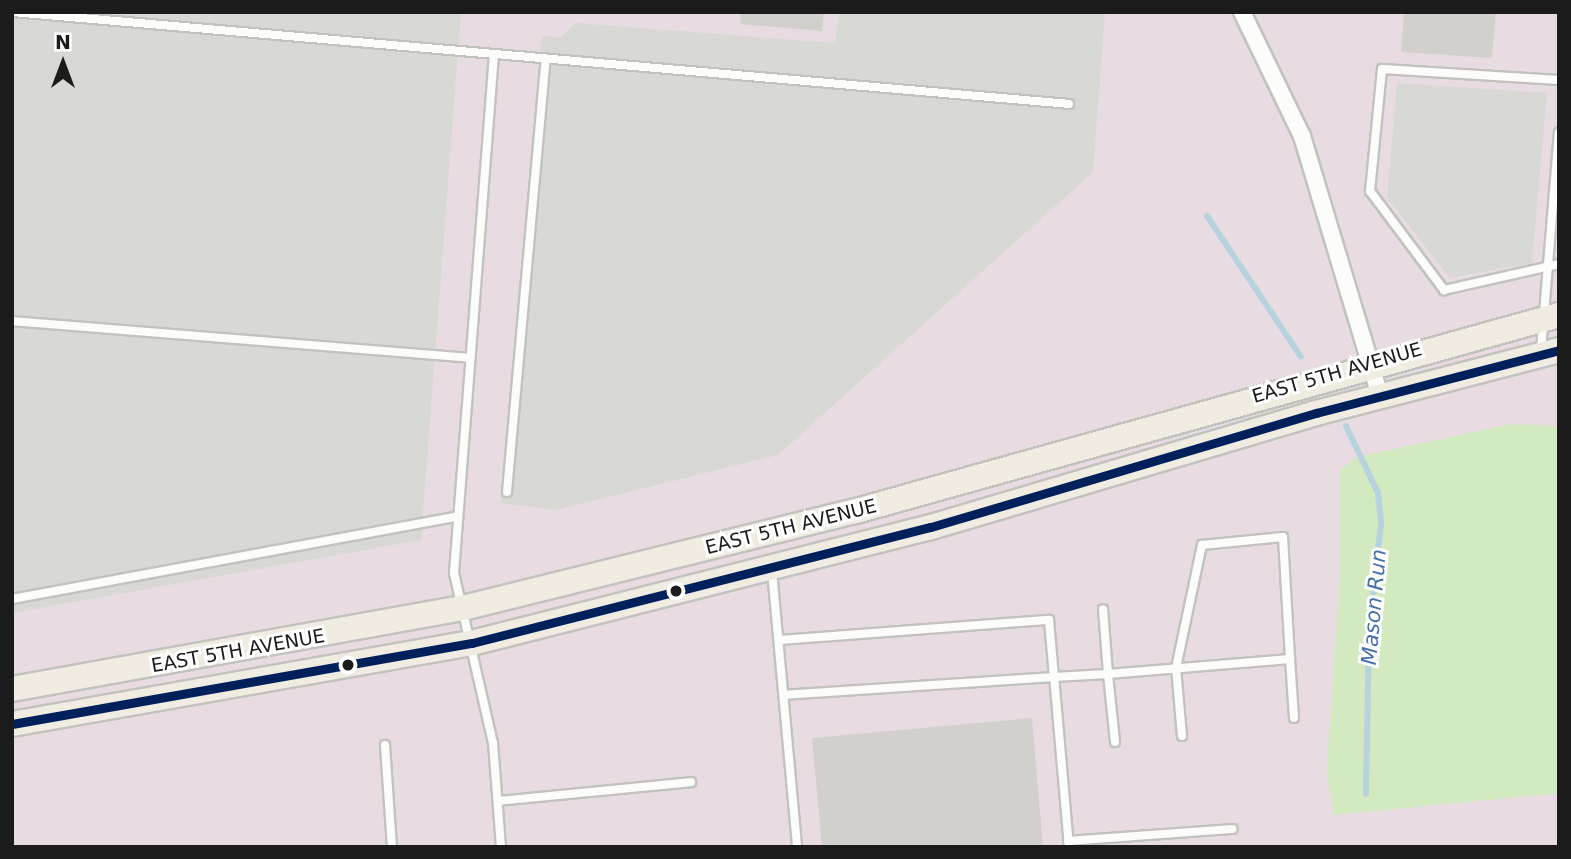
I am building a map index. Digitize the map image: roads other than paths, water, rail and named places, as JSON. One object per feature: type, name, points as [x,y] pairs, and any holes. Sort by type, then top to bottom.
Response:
[{"type":"main road","name":"EAST 5TH AVENUE","points":[[12,689],[463,608],[856,511],[1371,363],[1551,317]]},
{"type":"main road","name":"EAST 5TH AVENUE","points":[[12,724],[471,643],[771,568],[1380,396],[1550,352]]},
{"type":"street","points":[[1242,12],[1302,136],[1380,396]]},
{"type":"lane","points":[[12,12],[94,16],[546,59],[1069,104]]},
{"type":"lane","points":[[494,54],[454,573],[493,743],[501,847]]},
{"type":"lane","points":[[507,492],[546,59]]},
{"type":"lane","points":[[1559,80],[1382,69],[1370,191],[1444,289],[1559,264]]},
{"type":"lane","points":[[1550,352],[1548,266],[1559,133]]},
{"type":"lane","points":[[12,321],[470,358]]},
{"type":"lane","points":[[12,599],[458,516]]},
{"type":"lane","points":[[1182,736],[1176,668],[1202,545],[1283,537],[1294,718]]},
{"type":"lane","points":[[771,568],[786,695],[797,847]]},
{"type":"lane","points":[[1103,609],[1115,743]]},
{"type":"lane","points":[[780,640],[1049,620],[1068,844],[1233,829]]},
{"type":"lane","points":[[786,695],[1290,659]]},
{"type":"lane","points":[[385,745],[392,847]]},
{"type":"lane","points":[[498,801],[691,782]]},
{"type":"waterway","name":"Mason Run","points":[[1207,216],[1301,357]]},
{"type":"waterway","name":"Mason Run","points":[[1346,426],[1378,493],[1381,524],[1369,633],[1366,794]]}]
